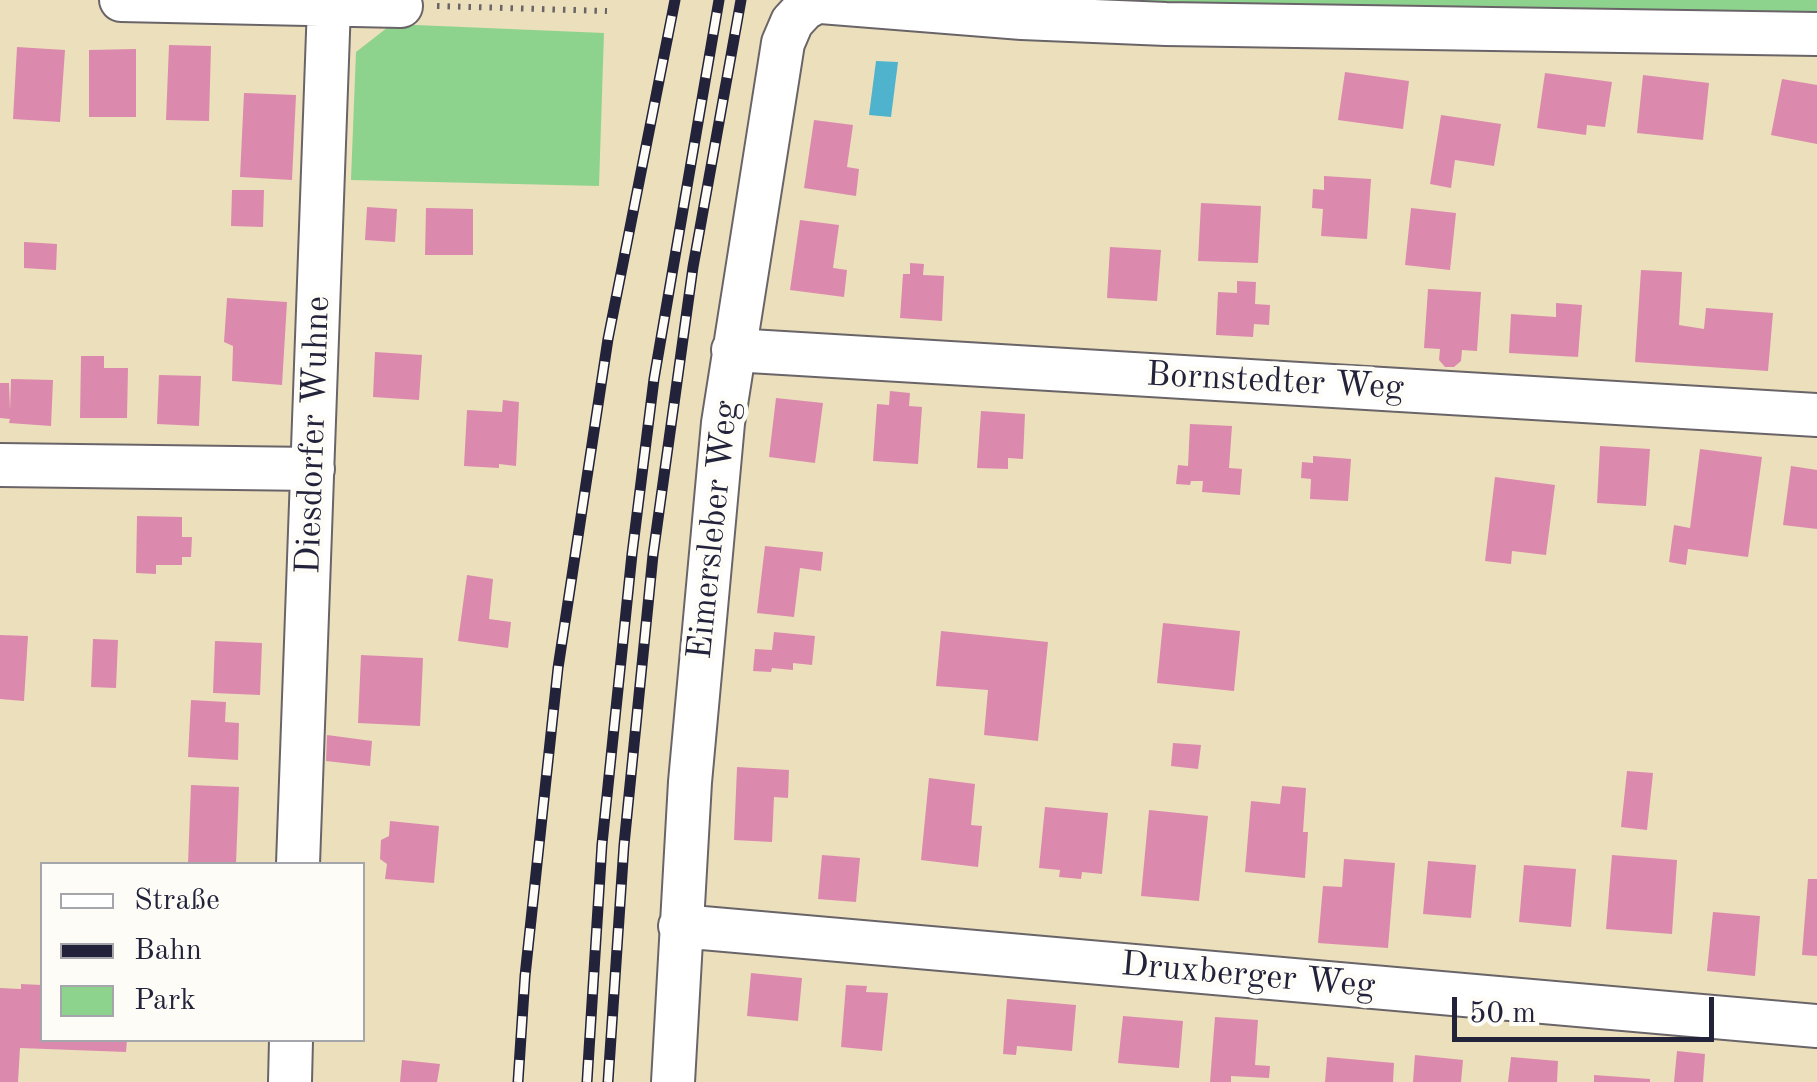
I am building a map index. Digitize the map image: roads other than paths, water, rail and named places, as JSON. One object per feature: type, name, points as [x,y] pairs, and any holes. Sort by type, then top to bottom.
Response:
[{"type":"street","points":[[121,0],[401,6]]},
{"type":"street","points":[[821,1],[1022,18],[1166,24],[1817,34]]},
{"type":"street","name":"Eimersleber Weg","points":[[673,1082],[680,926],[715,495],[733,350],[782,43],[797,16],[821,1]]},
{"type":"street","name":"Diesdorfer Wuhne","points":[[298,862],[329,5]]},
{"type":"street","name":"Bornstedter Weg","points":[[733,350],[1817,415]]},
{"type":"street","points":[[0,465],[313,469]]},
{"type":"street","name":"Druxberger Weg","points":[[680,926],[1817,1026]]},
{"type":"street","points":[[290,1082],[292,1042]]},
{"type":"water","points":[[876,61],[898,62],[891,117],[869,115]]},
{"type":"railway","points":[[518,1082],[525,976],[558,668],[608,339],[675,0]]},
{"type":"railway","points":[[587,1082],[602,844],[632,554],[654,379],[719,0]]},
{"type":"railway","points":[[608,1082],[624,845],[653,555],[693,267],[741,0]]}]
